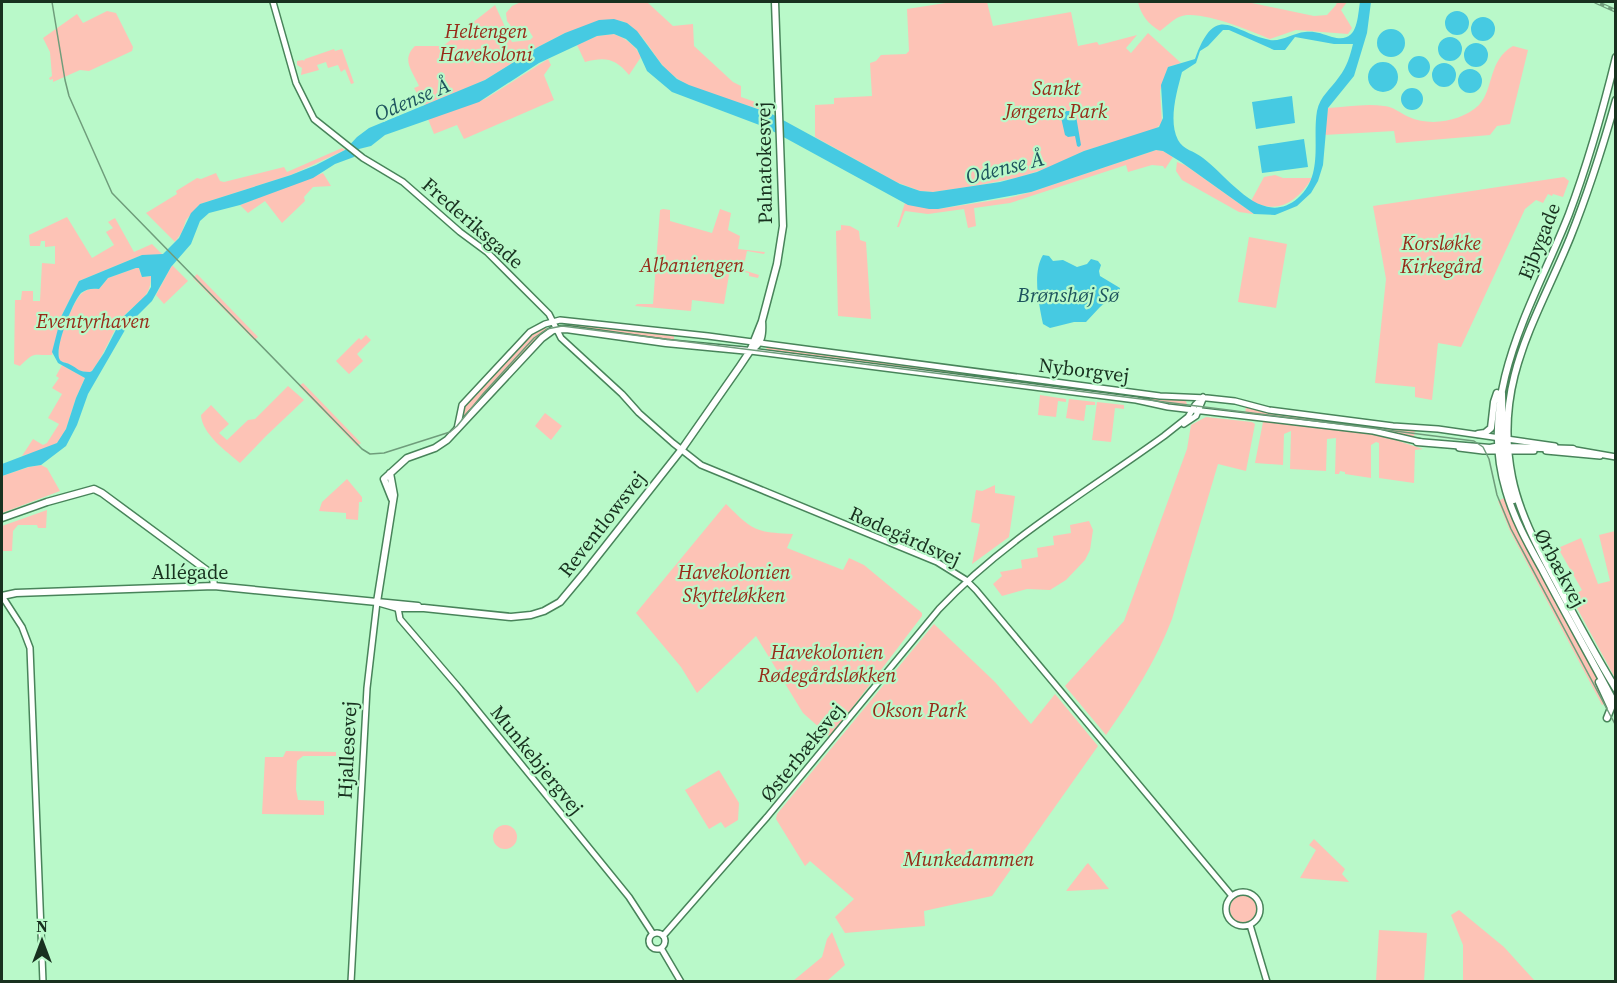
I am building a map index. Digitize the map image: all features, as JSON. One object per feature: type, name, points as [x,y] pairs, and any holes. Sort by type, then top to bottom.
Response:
[{"type":"main road","name":"Palnatokesvej","points":[[750,351],[756,344],[777,264],[783,226],[775,2]]},
{"type":"main road","name":"Ejbygade","points":[[1503,445],[1498,405],[1513,344],[1547,269],[1582,177],[1616,57]]},
{"type":"main road","name":"Ejbygade","points":[[1503,445],[1510,396],[1520,354],[1575,226],[1616,99]]},
{"type":"main road","points":[[392,499],[384,479],[407,458],[435,448],[455,432],[542,338],[557,329]]},
{"type":"main road","name":"Nyborgvej","points":[[557,329],[750,351]]},
{"type":"main road","name":"Reventlowsvej","points":[[377,602],[398,608],[424,608],[520,617],[544,611],[560,602],[682,449],[750,351]]},
{"type":"main road","points":[[1478,434],[1485,433],[1491,428],[1495,399],[1501,388]]},
{"type":"main road","points":[[1417,442],[1573,449]]},
{"type":"main road","name":"Ørbækvej","points":[[1503,445],[1514,488],[1530,530],[1598,660],[1616,689]]},
{"type":"main road","name":"Ørbækvej","points":[[1503,445],[1504,484],[1515,518],[1616,705]]},
{"type":"main road","name":"Hjallesevej","points":[[377,602],[394,488],[390,473]]},
{"type":"main road","points":[[2,518],[55,499],[94,489],[209,572],[214,586]]},
{"type":"main road","name":"Allégade","points":[[2,596],[16,593],[214,586],[377,602]]},
{"type":"main road","name":"Reventlowsvej","points":[[377,602],[408,604],[424,608]]},
{"type":"main road","points":[[1593,665],[1611,708],[1606,717]]},
{"type":"street","name":"Frederiksgade","points":[[273,2],[288,57],[307,108],[317,122],[357,154],[403,182],[460,232],[487,252],[545,310],[557,329]]},
{"type":"street","name":"Nyborgvej","points":[[553,321],[567,320],[691,334],[1160,396],[1203,397],[1235,401],[1269,410],[1392,426],[1420,426],[1478,434],[1503,445],[1538,451],[1613,456]]},
{"type":"street","points":[[455,432],[459,424],[462,405],[530,332],[553,321]]},
{"type":"street","name":"Rødegårdsvej","points":[[557,329],[561,338],[622,394],[639,413],[701,465],[937,562],[966,580],[1232,896]]},
{"type":"street","name":"Nyborgvej","points":[[750,351],[1136,400],[1195,410],[1373,430],[1417,442]]},
{"type":"street","name":"Østerbæksvej","points":[[663,936],[767,817],[939,609],[966,580],[1010,545],[1164,436],[1195,410],[1203,397]]},
{"type":"street","name":"Nyborgvej","points":[[1573,449],[1613,456]]},
{"type":"street","points":[[2,596],[22,627],[30,648],[43,981]]},
{"type":"street","name":"Hjallesevej","points":[[351,981],[367,682],[377,602]]},
{"type":"street","name":"Munkebjergvej","points":[[398,608],[400,619],[460,689],[629,897],[653,934]]},
{"type":"street","points":[[1240,892],[1252,894],[1260,906],[1259,915],[1250,925],[1237,925],[1228,918],[1226,905],[1232,896],[1240,892]]},
{"type":"street","points":[[1250,925],[1267,981]]},
{"type":"street","points":[[659,933],[663,936],[665,942],[661,948],[654,948],[650,944],[653,934],[659,933]]},
{"type":"street","points":[[661,948],[681,981]]},
{"type":"green space","name":"Heltengen Havekoloni","points":[[521,2],[647,2],[673,26],[693,24],[694,46],[733,82],[741,86],[741,97],[761,104],[759,109],[712,95],[678,79],[663,66],[642,37],[630,25],[622,21],[565,33],[485,80],[424,106],[414,88],[419,86],[408,61],[415,46],[443,46],[495,5],[512,42],[530,40],[533,37],[528,29],[513,29],[507,21],[506,13],[512,6]]},
{"type":"green space","name":"Sankt Jørgens Park","points":[[952,2],[987,2],[993,26],[1071,12],[1078,46],[1097,42],[1099,45],[1137,35],[1126,48],[1131,53],[1148,33],[1181,63],[1168,67],[1160,91],[1162,123],[1154,130],[1084,151],[1048,168],[1020,177],[933,192],[920,191],[896,182],[815,137],[815,105],[834,104],[834,98],[872,96],[870,63],[876,61],[881,55],[906,54],[909,51],[907,9]]},
{"type":"green space","points":[[1138,2],[1247,2],[1314,16],[1327,15],[1337,2],[1347,2],[1341,10],[1352,28],[1348,34],[1296,30],[1270,39],[1211,18],[1187,15],[1176,18],[1160,31],[1146,19]]},
{"type":"green space","points":[[107,11],[116,13],[133,47],[132,51],[89,71],[80,70],[53,82],[53,79],[50,80],[52,76],[50,52],[43,38],[77,14],[83,23]]},
{"type":"green space","points":[[614,34],[630,43],[641,57],[629,75],[619,65],[609,60],[585,62],[577,45],[597,36]]},
{"type":"green space","points":[[1513,46],[1528,50],[1510,124],[1497,126],[1490,135],[1396,143],[1394,131],[1324,135],[1328,108],[1377,105],[1427,122],[1446,121],[1464,115],[1472,111],[1484,98],[1499,59]]},
{"type":"green space","points":[[334,49],[335,51],[342,49],[354,83],[351,84],[345,69],[341,72],[338,65],[328,68],[326,62],[317,65],[319,70],[301,75],[302,68],[297,65],[297,61],[304,61]]},
{"type":"green space","points":[[548,59],[551,65],[544,75],[554,100],[464,139],[457,125],[434,134],[428,119],[485,99]]},
{"type":"green space","points":[[342,148],[345,150],[291,175],[200,204],[186,220],[175,242],[146,213],[177,194],[176,191],[197,178],[201,179],[216,173],[220,181],[224,182],[284,167],[287,172]]},
{"type":"green space","points":[[1156,150],[1173,157],[1165,169],[1163,166],[1152,165],[1128,172],[1126,165],[1010,203],[974,208],[976,226],[968,228],[964,209],[928,214],[905,211],[897,227],[905,203],[938,209],[1008,198]]},
{"type":"green space","points":[[1177,162],[1185,165],[1254,214],[1239,212],[1182,180],[1176,171]]},
{"type":"green space","points":[[323,173],[331,186],[313,187],[304,197],[305,201],[282,223],[265,201],[248,213],[240,205]]},
{"type":"green space","points":[[1275,175],[1283,178],[1312,178],[1300,194],[1286,204],[1270,207],[1251,201],[1264,177]]},
{"type":"green space","name":"Korsløkke Kirkegård","points":[[1564,177],[1569,181],[1563,197],[1548,194],[1543,203],[1536,200],[1525,209],[1461,347],[1438,343],[1432,400],[1415,397],[1415,387],[1375,383],[1386,279],[1373,206]]},
{"type":"green space","name":"Albaniengen","points":[[720,209],[731,213],[728,230],[740,236],[738,249],[765,252],[764,254],[747,251],[743,270],[759,275],[758,278],[749,276],[749,273],[730,269],[724,304],[692,300],[691,311],[635,306],[653,304],[660,210],[670,210],[670,221],[712,233]]},
{"type":"green space","name":"Eventyrhaven","points":[[67,217],[92,258],[114,245],[106,232],[113,228],[108,222],[115,218],[134,252],[152,244],[163,255],[142,255],[79,281],[61,317],[52,355],[35,355],[20,366],[14,364],[15,300],[21,300],[22,291],[33,291],[33,301],[40,301],[42,263],[55,264],[55,246],[45,247],[45,241],[41,241],[40,246],[30,246],[29,235]]},
{"type":"green space","points":[[841,225],[850,226],[859,231],[860,240],[866,242],[871,319],[838,316],[836,231],[841,230]]},
{"type":"green space","points":[[1249,237],[1287,244],[1276,308],[1238,302]]},
{"type":"green space","points":[[172,265],[188,281],[164,304],[156,295]]},
{"type":"green space","name":"Eventyrhaven","points":[[139,268],[144,277],[151,276],[148,291],[120,321],[92,371],[81,371],[61,361],[58,355],[61,337],[81,294],[89,289],[99,289],[108,278]]},
{"type":"green space","points":[[197,274],[258,337],[254,340],[193,278]]},
{"type":"green space","points":[[568,322],[674,334],[674,342],[567,328]]},
{"type":"green space","points":[[545,326],[547,330],[462,422],[464,407],[531,334]]},
{"type":"green space","points":[[366,335],[371,340],[357,354],[363,361],[349,374],[336,361],[359,338],[361,340]]},
{"type":"green space","points":[[767,347],[972,373],[971,378],[765,351]]},
{"type":"green space","points":[[62,365],[85,378],[66,429],[57,443],[22,456],[33,439],[43,445],[47,443],[59,424],[48,418],[62,394],[52,388],[59,378],[56,376]]},
{"type":"green space","points":[[991,375],[1185,399],[1187,404],[1186,406],[991,380]]},
{"type":"green space","points":[[303,383],[361,443],[357,446],[299,386]]},
{"type":"green space","points":[[288,386],[304,400],[240,463],[216,442],[202,422],[201,415],[211,405],[229,424],[219,433],[227,440],[248,420],[255,419]]},
{"type":"green space","points":[[1040,395],[1066,399],[1066,402],[1058,401],[1056,417],[1038,415]]},
{"type":"green space","points":[[1069,399],[1095,402],[1095,405],[1086,405],[1084,421],[1066,418]]},
{"type":"green space","points":[[1097,402],[1124,405],[1124,409],[1115,408],[1111,442],[1092,440]]},
{"type":"green space","points":[[1246,406],[1415,428],[1414,438],[1376,430],[1245,415]]},
{"type":"green space","points":[[545,413],[562,426],[551,440],[535,426]]},
{"type":"green space","points":[[1206,417],[1255,424],[1246,471],[1218,464],[1166,635],[1143,679],[1106,735],[1065,686],[1124,621],[1187,449],[1191,425]]},
{"type":"green space","points":[[1263,422],[1374,433],[1423,449],[1415,450],[1414,483],[1379,478],[1379,443],[1376,442],[1371,445],[1371,478],[1345,474],[1340,471],[1339,474],[1335,474],[1336,438],[1327,439],[1326,471],[1290,469],[1291,431],[1284,434],[1283,465],[1255,463]]},
{"type":"green space","points":[[41,465],[47,468],[60,491],[2,513],[2,476]]},
{"type":"green space","points":[[347,479],[362,497],[362,502],[359,502],[358,520],[346,519],[346,513],[319,511],[322,502]]},
{"type":"green space","points":[[995,485],[995,493],[1015,496],[1009,537],[972,564],[980,524],[971,522],[976,490],[982,491]]},
{"type":"green space","points":[[1504,498],[1518,532],[1581,647],[1608,702],[1602,705],[1510,531],[1498,501]]},
{"type":"green space","name":"Havekolonien Skytteløkken","points":[[726,504],[755,528],[762,531],[793,534],[787,548],[843,570],[849,558],[864,565],[922,613],[830,737],[803,713],[756,636],[697,693],[681,667],[636,613]]},
{"type":"green space","points":[[47,510],[46,528],[38,528],[37,525],[18,525],[13,531],[12,551],[2,551],[2,526]]},
{"type":"green space","points":[[1089,521],[1093,530],[1090,550],[1085,560],[1066,580],[1050,590],[1027,589],[1002,596],[993,584],[1002,576],[1000,572],[1022,568],[1021,560],[1038,557],[1037,548],[1054,545],[1053,536],[1071,533],[1070,525]]},
{"type":"green space","points":[[1616,531],[1615,678],[1571,597],[1582,590],[1558,548],[1581,538],[1598,584],[1610,581],[1599,535]]},
{"type":"green space","points":[[934,624],[995,682],[1031,724],[1055,694],[1098,746],[992,896],[924,911],[925,926],[845,933],[835,917],[854,899],[810,861],[805,866],[776,819],[777,814]]},
{"type":"green space","points":[[286,751],[336,752],[336,756],[303,756],[297,761],[298,800],[324,801],[324,815],[262,814],[265,757],[283,757]]},
{"type":"green space","points":[[719,770],[739,803],[738,820],[725,828],[721,822],[709,829],[685,790]]},
{"type":"green space","points":[[505,825],[510,826],[516,832],[516,842],[510,848],[505,849],[500,848],[494,842],[493,837],[494,832],[500,826]]},
{"type":"green space","points":[[1314,839],[1345,869],[1342,874],[1349,882],[1300,878],[1316,850],[1309,845]]},
{"type":"green space","points":[[1088,863],[1109,889],[1066,891],[1086,865]]},
{"type":"green space","points":[[1244,895],[1254,899],[1258,909],[1254,919],[1244,923],[1234,919],[1230,909],[1234,899]]},
{"type":"green space","points":[[1459,910],[1504,947],[1535,981],[1463,981],[1463,945],[1451,915]]},
{"type":"green space","points":[[1379,930],[1427,933],[1424,981],[1376,981]]},
{"type":"green space","points":[[832,932],[845,965],[827,981],[793,981],[822,957],[827,939]]},
{"type":"water","points":[[1360,2],[1371,2],[1367,33],[1354,76],[1328,108],[1323,165],[1318,181],[1311,193],[1297,206],[1275,215],[1254,214],[1181,162],[1163,151],[1156,150],[1031,192],[938,209],[908,205],[767,128],[672,92],[647,71],[637,49],[626,39],[614,34],[597,36],[539,63],[479,102],[385,135],[371,146],[359,149],[354,157],[335,164],[313,178],[240,205],[209,213],[200,221],[191,244],[171,267],[152,301],[125,330],[88,394],[77,425],[66,446],[41,465],[2,476],[2,464],[57,443],[66,429],[85,378],[58,363],[52,352],[61,317],[79,281],[142,255],[163,254],[179,238],[191,213],[200,204],[316,165],[345,150],[369,128],[485,80],[538,47],[565,33],[599,20],[614,19],[627,23],[637,31],[662,65],[677,79],[772,114],[900,184],[920,191],[933,192],[1000,182],[1037,172],[1084,151],[1159,127],[1163,118],[1161,85],[1168,67],[1195,59],[1210,30],[1218,25],[1235,27],[1270,40],[1309,32],[1341,38],[1347,37],[1355,29]],"holes":[[[1223,30],[1229,30],[1274,50],[1285,50],[1295,37],[1334,44],[1353,44],[1344,69],[1318,106],[1314,168],[1311,179],[1298,198],[1285,206],[1272,208],[1247,197],[1203,158],[1183,146],[1175,132],[1174,106],[1182,72],[1196,63],[1200,51]],[[139,268],[142,277],[151,276],[151,287],[147,294],[122,318],[92,371],[81,371],[61,361],[59,355],[61,337],[69,315],[81,293],[89,289],[99,289],[108,278]]]},
{"type":"water","points":[[1457,11],[1462,12],[1468,18],[1468,28],[1462,34],[1457,35],[1452,34],[1446,28],[1445,23],[1446,18],[1452,12]]},
{"type":"water","points":[[1483,17],[1488,18],[1494,24],[1494,34],[1488,40],[1483,41],[1478,40],[1472,34],[1471,29],[1472,24],[1478,18]]},
{"type":"water","points":[[1391,29],[1401,33],[1405,43],[1401,53],[1391,57],[1381,53],[1377,43],[1381,33]]},
{"type":"water","points":[[1450,37],[1459,40],[1462,49],[1459,58],[1450,61],[1441,58],[1438,49],[1441,40]]},
{"type":"water","points":[[1476,43],[1481,44],[1487,50],[1487,60],[1481,66],[1476,67],[1471,66],[1465,60],[1464,55],[1465,50],[1471,44]]},
{"type":"water","points":[[1419,56],[1427,59],[1430,67],[1427,75],[1419,78],[1411,75],[1408,67],[1411,59]]},
{"type":"water","points":[[1383,62],[1393,67],[1398,77],[1393,87],[1383,92],[1373,87],[1368,77],[1373,67]]},
{"type":"water","points":[[1444,63],[1449,64],[1455,70],[1455,80],[1449,86],[1444,87],[1439,86],[1433,80],[1432,75],[1433,70],[1439,64]]},
{"type":"water","points":[[1470,69],[1475,70],[1481,76],[1481,86],[1475,92],[1470,93],[1465,92],[1459,86],[1458,81],[1459,76],[1465,70]]},
{"type":"water","points":[[1412,88],[1420,91],[1423,99],[1420,107],[1412,110],[1404,107],[1401,99],[1404,91]]},
{"type":"water","points":[[1292,96],[1295,123],[1256,129],[1252,102]]},
{"type":"water","points":[[1062,111],[1064,114],[1065,111],[1070,111],[1076,116],[1081,145],[1079,147],[1075,136],[1065,135],[1060,113]]},
{"type":"water","points":[[1304,139],[1308,167],[1262,173],[1258,146]]},
{"type":"water","name":"Brønshøj Sø","points":[[1043,255],[1049,256],[1053,261],[1063,260],[1077,267],[1087,264],[1091,259],[1098,261],[1101,265],[1100,276],[1120,290],[1086,322],[1074,322],[1050,328],[1043,324],[1037,289],[1038,271]]},
{"type":"tram line","points":[[52,2],[69,96],[112,193],[362,449],[370,454],[384,453],[450,432],[534,338],[547,329],[562,326],[1474,441],[1483,447],[1489,459],[1497,495],[1511,529],[1616,726]]},
{"type":"railway","points":[[1596,2],[1616,11]]},
{"type":"water label","name":"Odense Å","points":[[412,99]]},
{"type":"water label","name":"Odense Å","points":[[1005,167]]},
{"type":"park label","name":"Havekolonien Rødegårdsløkken","points":[[827,664]]},
{"type":"park label","name":"Okson Park","points":[[919,710]]},
{"type":"park label","name":"Munkedammen","points":[[969,859]]}]
